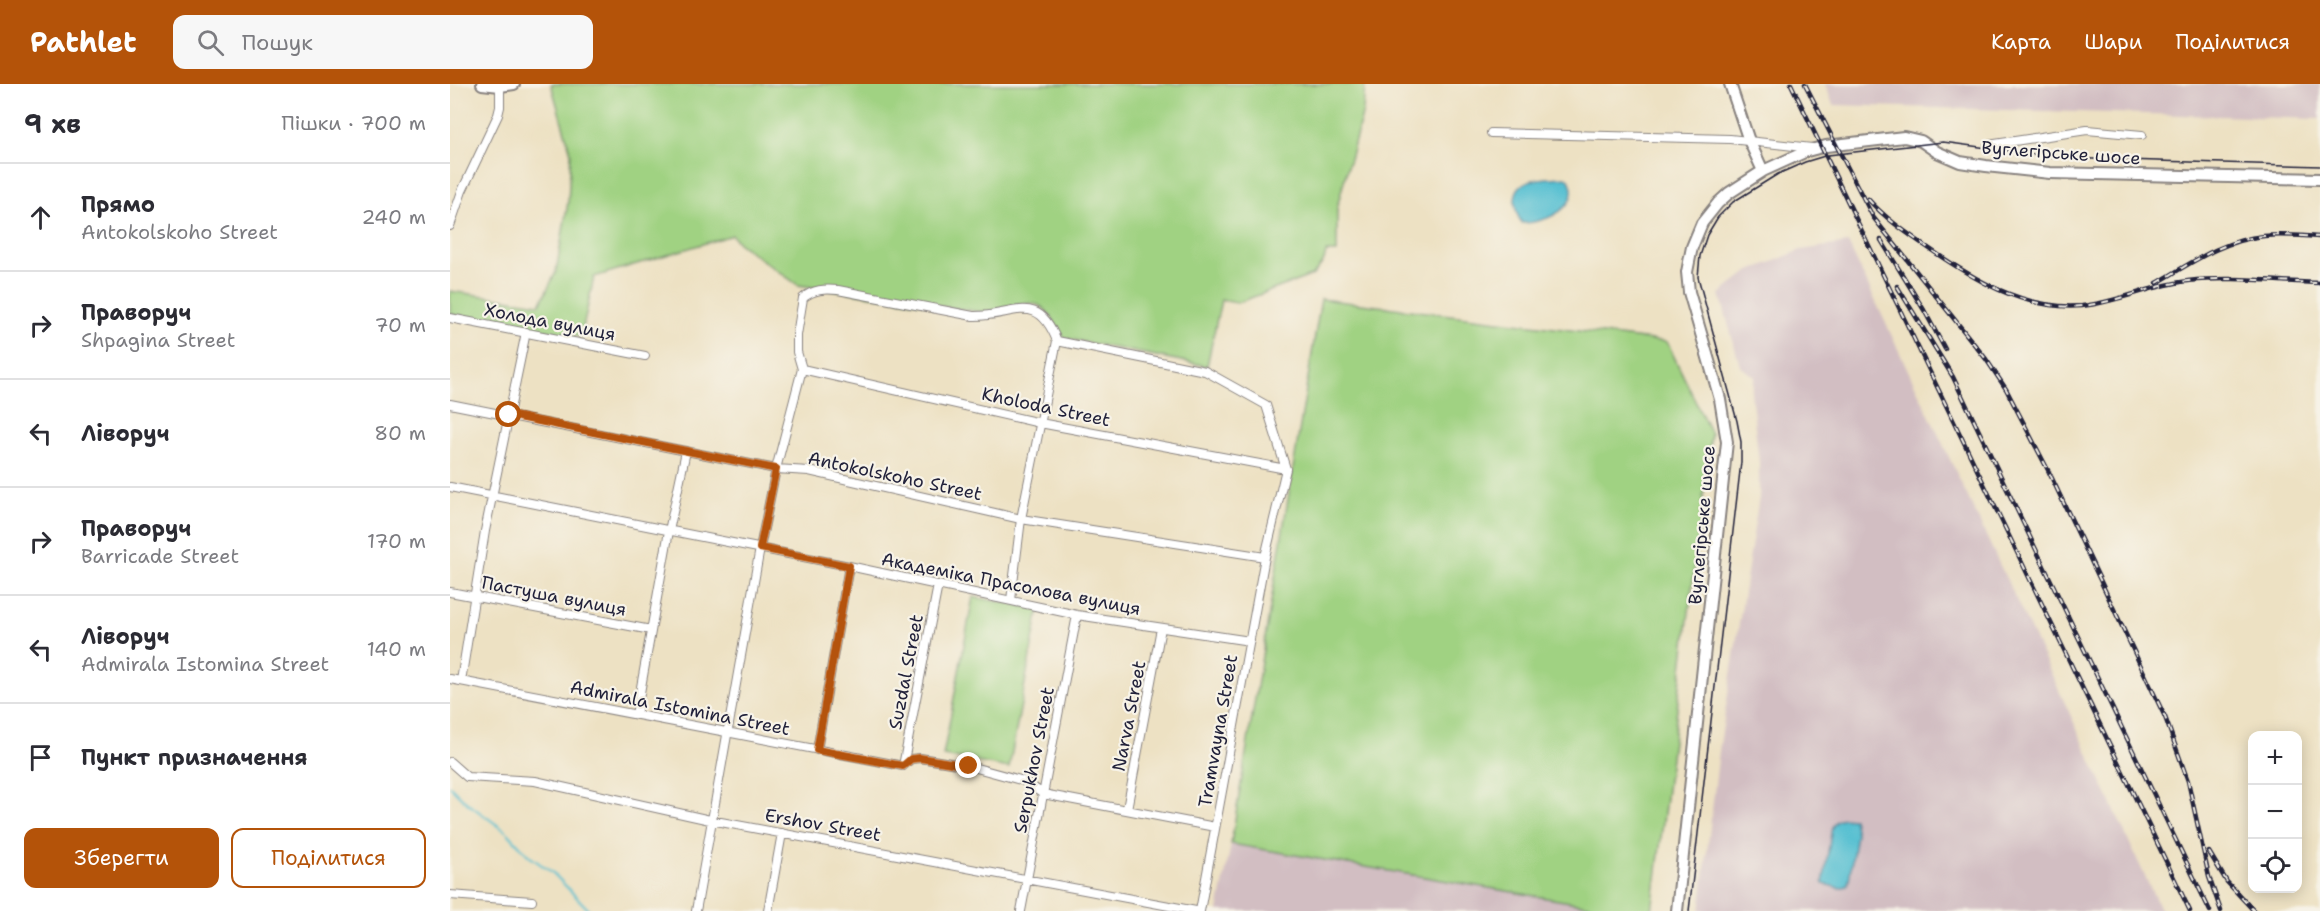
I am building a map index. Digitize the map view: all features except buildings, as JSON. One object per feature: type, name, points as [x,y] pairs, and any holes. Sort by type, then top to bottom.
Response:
[{"type":"street","points":[[482,84],[500,86],[514,84]]},
{"type":"street","points":[[1730,84],[1749,140],[1763,171]]},
{"type":"street","points":[[450,226],[462,190],[498,115],[500,86]]},
{"type":"street","points":[[1988,145],[2087,130],[2142,135]]},
{"type":"street","points":[[1491,133],[1749,140],[1815,148]]},
{"type":"street","name":"Вуглегірське шосе","points":[[1677,911],[1727,442],[1720,399],[1689,292],[1687,272],[1696,234],[1709,213],[1729,193],[1763,171],[1815,148],[1910,137],[1960,162],[2008,169],[2050,173],[2320,179]]},
{"type":"street","points":[[696,911],[760,548],[776,469],[801,369],[797,352],[797,335],[803,298],[814,290],[823,289],[973,316],[993,316],[1030,309],[1046,319],[1057,341],[1021,519],[1011,600]]},
{"type":"street","name":"Холода вулиця","points":[[450,318],[645,356]]},
{"type":"street","points":[[461,681],[492,496],[526,332]]},
{"type":"street","points":[[1057,341],[1204,371],[1266,405],[1286,469]]},
{"type":"street","name":"Kholoda Street","points":[[801,369],[1040,423],[1286,469]]},
{"type":"street","name":"Antokolskoho Street","points":[[450,404],[776,469],[809,471],[1021,519],[1265,557]]},
{"type":"street","points":[[636,715],[669,531],[686,451]]},
{"type":"street","name":"Tramvayna Street","points":[[1198,911],[1265,557],[1286,469]]},
{"type":"street","name":"Академіка Прасолова вулиця","points":[[450,487],[849,566],[1077,615],[1250,641]]},
{"type":"street","points":[[817,750],[849,566]]},
{"type":"street","name":"Suzdal Street","points":[[903,766],[938,585]]},
{"type":"street","name":"Пастуша вулиця","points":[[450,592],[651,630]]},
{"type":"street","name":"Serpukhov Street","points":[[1021,911],[1077,615]]},
{"type":"street","name":"Narva Street","points":[[1127,809],[1161,628]]},
{"type":"street","name":"Admirala Istomina Street","points":[[450,679],[903,766],[911,759],[920,758],[969,766],[1024,781],[1043,794],[1215,827]]},
{"type":"street","name":"Ershov Street","points":[[450,762],[467,777],[535,781],[711,820],[1198,911]]},
{"type":"street","points":[[768,911],[782,833]]},
{"type":"street","points":[[450,895],[532,901]]},
{"type":"shaded area","points":[[1825,84],[2320,84],[2320,119],[1833,105]]},
{"type":"shaded area","points":[[1848,243],[2161,911],[1700,911],[1719,751],[1759,497],[1759,462],[1751,392],[1755,377],[1740,366],[1720,294],[1748,272],[1801,250]]},
{"type":"shaded area","points":[[1231,844],[1623,911],[1218,911]]},
{"type":"green space","points":[[551,84],[1365,84],[1363,111],[1337,207],[1337,252],[1326,252],[1324,261],[1313,275],[1237,303],[1221,300],[1207,366],[1064,338],[1046,311],[1030,303],[981,312],[798,285],[738,243],[732,235],[594,277],[581,337],[450,314],[450,291],[540,304],[556,272],[568,202],[571,153]]},
{"type":"green space","points":[[1321,299],[1667,342],[1711,434],[1652,911],[1623,911],[1231,844]]},
{"type":"green space","points":[[973,597],[1039,609],[1009,768],[943,756]]},
{"type":"water","points":[[1568,178],[1572,188],[1567,205],[1551,217],[1531,223],[1522,223],[1515,204],[1516,193],[1520,187],[1532,180]]},
{"type":"water","points":[[1843,818],[1853,819],[1856,833],[1849,880],[1847,886],[1840,888],[1823,884],[1832,827],[1836,821]]},
{"type":"waterway","points":[[450,786],[467,803],[507,832],[529,856],[553,873],[590,911]]},
{"type":"tram line","points":[[1689,911],[1741,462],[1741,442],[1737,421],[1698,277],[1700,256],[1707,235],[1718,217],[1733,202],[1778,174],[1805,162],[1828,155],[1943,142],[2061,158],[2320,166]]},
{"type":"railway","points":[[1791,84],[2190,911]]},
{"type":"railway","points":[[1805,84],[1873,217],[1986,359],[2006,389],[2048,470],[2165,717],[2188,781],[2209,877],[2221,911]]},
{"type":"railway","points":[[1868,199],[1902,229],[1960,269],[1998,289],[2039,303],[2060,306],[2096,304],[2188,281],[2237,279],[2320,283]]},
{"type":"railway","points":[[2157,283],[2221,247],[2249,238],[2271,235],[2320,237]]},
{"type":"railway","points":[[1881,240],[1945,349]]},
{"type":"railway","points":[[1897,286],[1953,377],[2210,911]]},
{"type":"railway","points":[[2209,852],[2227,882],[2254,911]]},
{"type":"route","points":[[509,415],[776,469],[760,548],[849,566],[817,750],[903,766],[911,759],[920,758],[969,766]]}]
